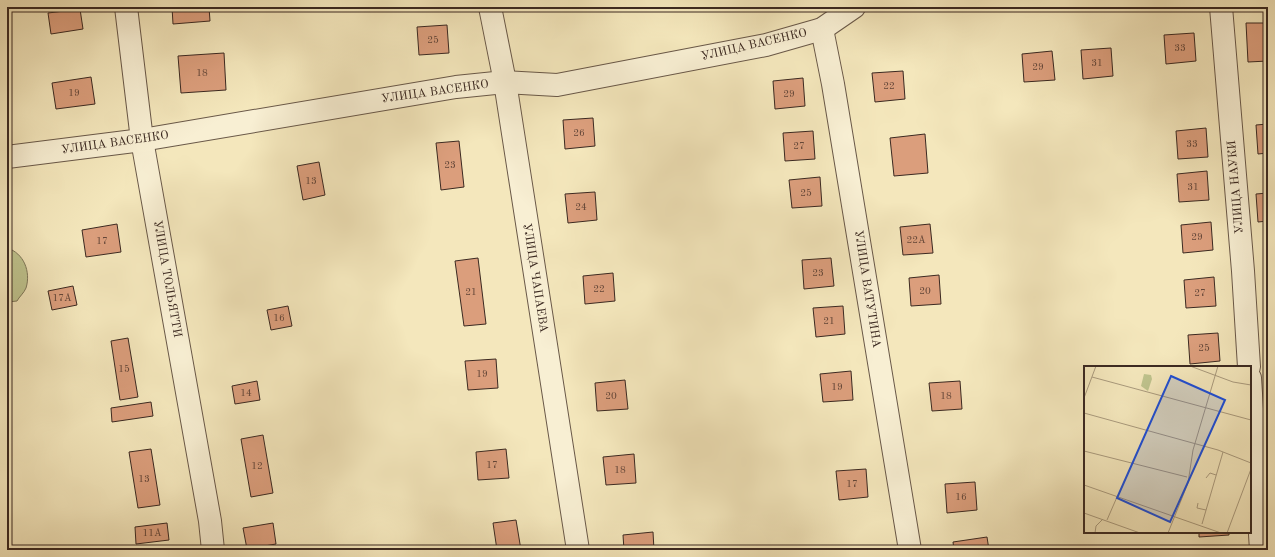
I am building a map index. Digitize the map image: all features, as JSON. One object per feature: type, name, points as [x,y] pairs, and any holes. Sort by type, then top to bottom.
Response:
[{"type":"street","name":"УЛИЦА ТОЛЬЯТТИ","points":[[126,7],[142,140],[210,521],[213,550]]},
{"type":"street","name":"УЛИЦА ЧАПАЕВА","points":[[490,7],[505,82],[578,550]]},
{"type":"street","name":"УЛИЦА ВАСЕНКО","points":[[7,157],[142,140],[456,87],[505,82],[557,85],[766,45],[822,29],[854,7]]},
{"type":"street","name":"УЛИЦА НАУКИ","points":[[1220,7],[1242,263],[1249,366]]},
{"type":"street","name":"УЛИЦА ВАТУТИНА","points":[[822,29],[833,84],[910,550]]},
{"type":"street","points":[[1251,394],[1261,550]]},
{"type":"green space","points":[[7,248],[13,250],[22,259],[28,276],[26,288],[17,301],[8,302],[7,300]]},
{"type":"building","points":[[172,7],[209,7],[210,21],[173,24]]},
{"type":"building","points":[[80,9],[83,29],[51,34],[48,13]]},
{"type":"building","points":[[1246,23],[1267,23],[1268,61],[1248,62]]},
{"type":"building","points":[[447,25],[449,53],[419,55],[417,27]]},
{"type":"building","points":[[1194,33],[1196,61],[1166,64],[1164,35]]},
{"type":"building","points":[[1111,48],[1113,76],[1083,79],[1081,50]]},
{"type":"building","points":[[1052,51],[1055,80],[1024,82],[1022,54]]},
{"type":"building","points":[[224,53],[226,90],[181,93],[178,56]]},
{"type":"building","points":[[903,71],[905,99],[875,102],[872,73]]},
{"type":"building","points":[[91,77],[95,104],[56,109],[52,83]]},
{"type":"building","points":[[803,78],[805,106],[775,109],[773,81]]},
{"type":"building","points":[[593,118],[595,146],[565,149],[563,120]]},
{"type":"building","points":[[1268,124],[1268,153],[1258,154],[1256,125]]},
{"type":"building","points":[[1206,128],[1208,157],[1178,159],[1176,131]]},
{"type":"building","points":[[813,131],[815,159],[785,161],[783,133]]},
{"type":"building","points":[[925,134],[928,173],[894,176],[890,138]]},
{"type":"building","points":[[459,141],[464,187],[441,190],[436,143]]},
{"type":"building","points":[[319,162],[325,195],[303,200],[297,166]]},
{"type":"building","points":[[1207,171],[1209,200],[1179,202],[1177,174]]},
{"type":"building","points":[[820,177],[822,206],[792,208],[789,180]]},
{"type":"building","points":[[595,192],[597,220],[568,223],[565,194]]},
{"type":"building","points":[[1268,193],[1268,221],[1258,222],[1256,194]]},
{"type":"building","points":[[1211,222],[1213,250],[1183,253],[1181,225]]},
{"type":"building","points":[[117,224],[121,252],[86,257],[82,230]]},
{"type":"building","points":[[930,224],[933,253],[903,255],[900,227]]},
{"type":"building","points":[[478,258],[486,324],[464,326],[455,261]]},
{"type":"building","points":[[831,258],[834,286],[804,289],[802,260]]},
{"type":"building","points":[[613,273],[615,301],[585,304],[583,276]]},
{"type":"building","points":[[939,275],[941,304],[911,306],[909,278]]},
{"type":"building","points":[[1214,277],[1216,306],[1186,308],[1184,280]]},
{"type":"building","points":[[73,286],[77,305],[52,310],[48,291]]},
{"type":"building","points":[[288,306],[292,326],[271,330],[267,310]]},
{"type":"building","points":[[843,306],[845,334],[816,337],[813,308]]},
{"type":"building","points":[[1218,333],[1220,361],[1190,364],[1188,335]]},
{"type":"building","points":[[128,338],[138,397],[120,400],[111,341]]},
{"type":"building","points":[[496,359],[498,388],[468,390],[465,361]]},
{"type":"building","points":[[851,371],[853,400],[823,402],[820,374]]},
{"type":"building","points":[[625,380],[628,409],[597,411],[595,383]]},
{"type":"building","points":[[257,381],[260,400],[235,404],[232,386]]},
{"type":"building","points":[[960,381],[962,409],[932,411],[929,383]]},
{"type":"building","points":[[151,402],[153,416],[112,422],[111,408]]},
{"type":"building","points":[[263,435],[273,493],[251,497],[241,439]]},
{"type":"building","points":[[151,449],[160,505],[138,508],[129,452]]},
{"type":"building","points":[[506,449],[509,478],[478,480],[476,452]]},
{"type":"building","points":[[634,454],[636,483],[606,485],[603,457]]},
{"type":"building","points":[[866,469],[868,497],[839,500],[836,471]]},
{"type":"building","points":[[975,482],[977,510],[947,513],[945,484]]},
{"type":"building","points":[[516,520],[521,550],[497,550],[493,523]]},
{"type":"building","points":[[167,523],[169,540],[136,544],[135,527]]},
{"type":"building","points":[[273,523],[276,544],[247,549],[243,528]]},
{"type":"building","points":[[653,532],[654,550],[624,550],[623,535]]},
{"type":"building","points":[[1199,533],[1229,533],[1229,535],[1199,537]]},
{"type":"building","points":[[987,537],[989,550],[954,550],[953,542]]},
{"type":"building","points":[[881,547],[881,550],[851,550],[851,549]]}]
